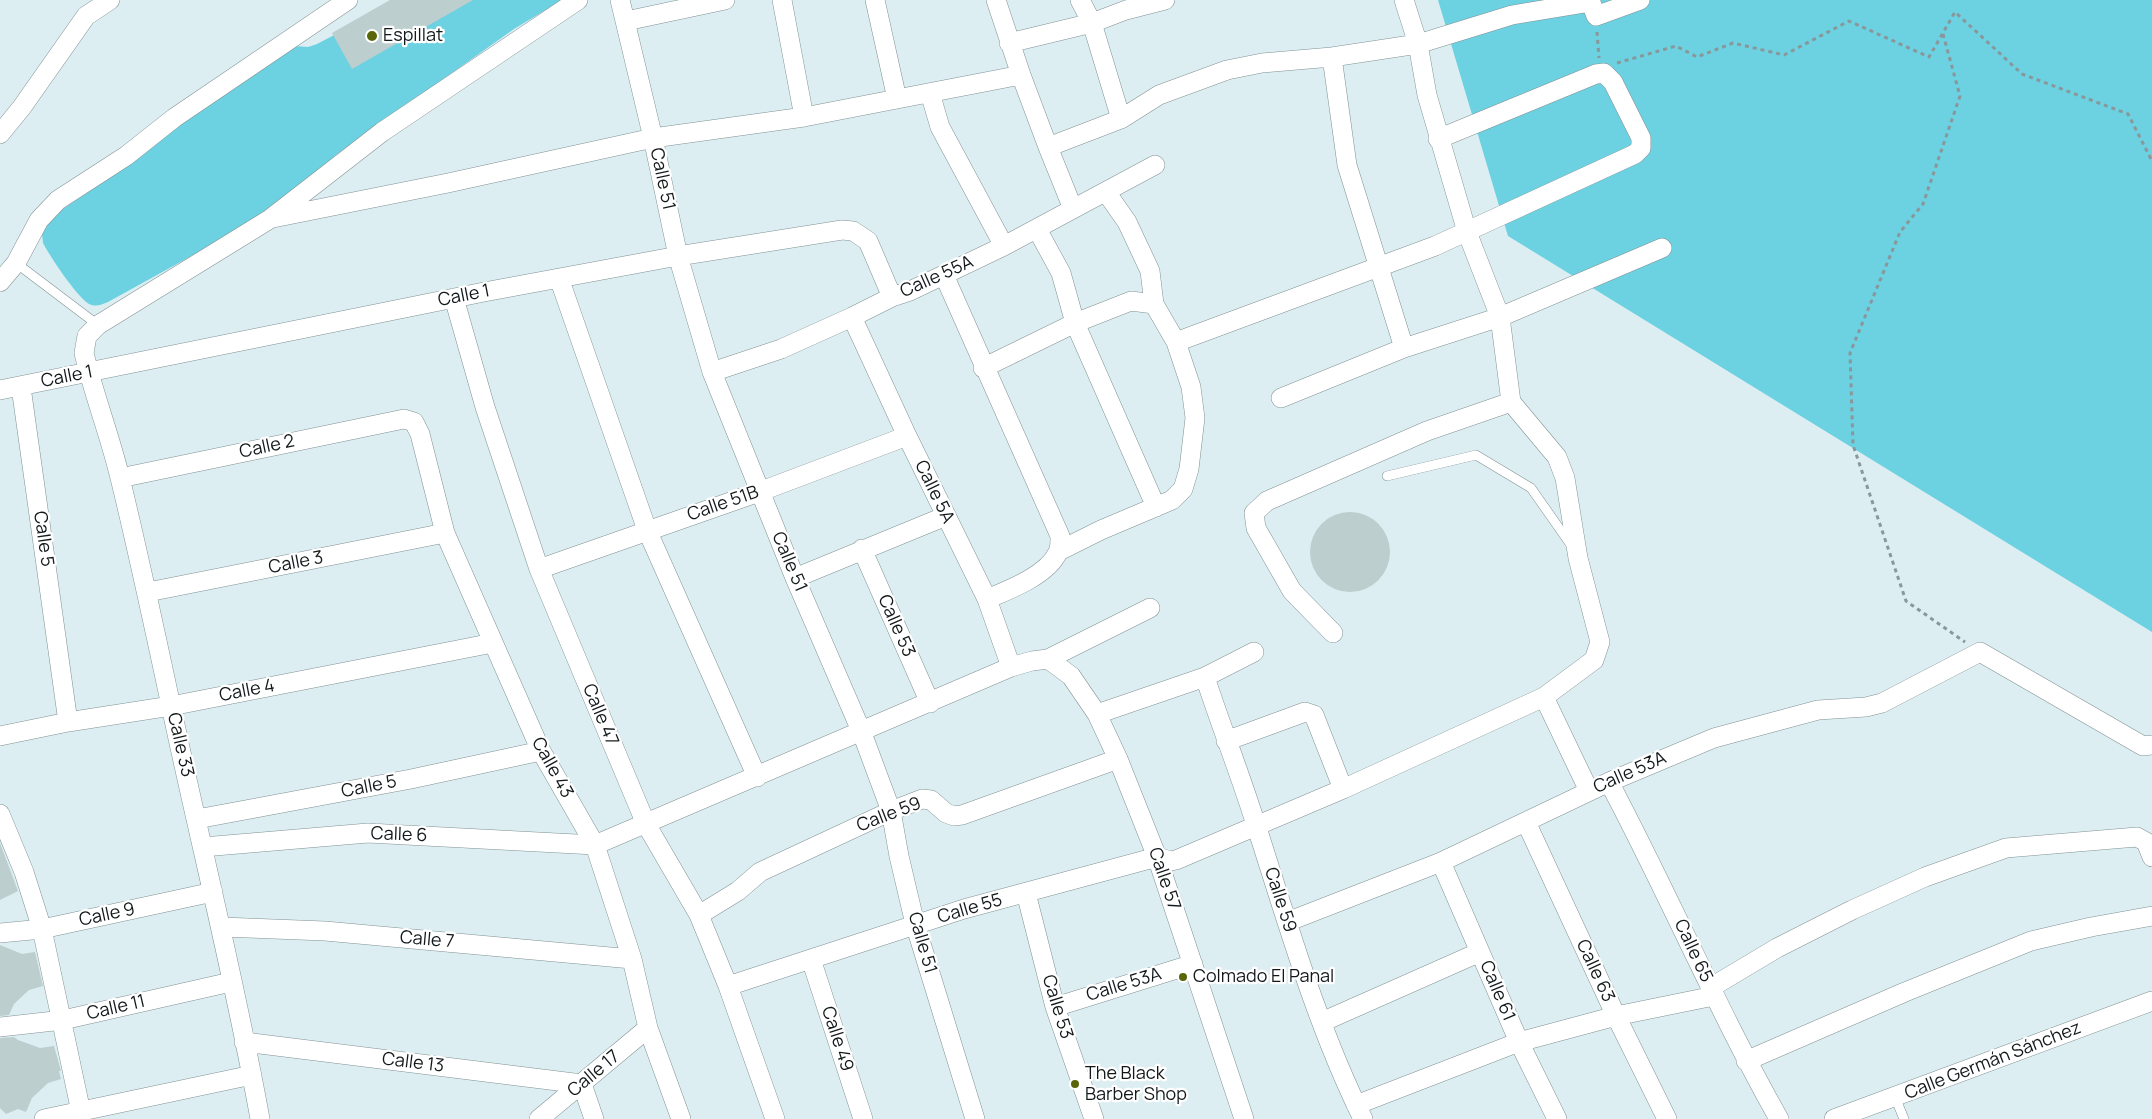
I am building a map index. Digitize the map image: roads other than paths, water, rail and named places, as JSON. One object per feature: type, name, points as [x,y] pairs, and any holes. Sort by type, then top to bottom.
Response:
[{"type":"street","points":[[0,134],[22,107],[90,8],[110,0]]},
{"type":"street","points":[[0,282],[16,263],[39,220],[58,200],[126,156],[174,118],[348,0]]},
{"type":"street","points":[[98,325],[270,218],[382,132],[578,0]]},
{"type":"street","name":"Calle 51","points":[[620,0],[653,138],[678,256],[712,372],[759,492],[862,732],[891,811],[899,856],[915,924],[975,1119]]},
{"type":"street","points":[[626,22],[725,0]]},
{"type":"street","points":[[782,0],[804,117]]},
{"type":"street","points":[[875,0],[897,99]]},
{"type":"street","points":[[996,0],[1021,75],[1073,209]]},
{"type":"street","points":[[1080,0],[1092,23],[1121,119]]},
{"type":"street","points":[[1010,43],[1092,23],[1126,10],[1165,0]]},
{"type":"street","points":[[1332,633],[1292,591],[1256,528],[1254,513],[1267,501],[1409,438],[1511,402],[1500,317],[1466,232],[1449,170],[1438,139],[1427,95],[1418,44],[1404,0]]},
{"type":"street","points":[[1048,147],[1121,119],[1159,95],[1227,70],[1262,62],[1332,57],[1418,44],[1508,8],[1592,6],[1640,0]]},
{"type":"street","points":[[1332,57],[1347,165],[1404,348]]},
{"type":"street","points":[[1176,342],[1379,265],[1435,246],[1635,154],[1642,148],[1641,138],[1612,82],[1604,73],[1596,74],[1438,139]]},
{"type":"street","points":[[270,218],[448,184],[653,138],[804,117],[1021,75]]},
{"type":"street","points":[[930,94],[940,127],[1004,246]]},
{"type":"street","name":"Calle 55A","points":[[712,372],[781,348],[892,297],[910,291],[1004,246],[1155,165]]},
{"type":"street","points":[[987,599],[1028,580],[1050,564],[1059,551],[1101,530],[1172,500],[1183,489],[1189,469],[1193,448],[1195,418],[1191,387],[1176,342],[1154,304],[1150,271],[1127,222],[1106,192]]},
{"type":"street","points":[[1037,229],[1062,273],[1075,323],[1156,507]]},
{"type":"street","name":"Calle 1","points":[[0,390],[559,278],[678,256],[842,230],[853,231],[868,242],[892,297]]},
{"type":"street","points":[[1282,398],[1404,348],[1500,317],[1662,248]]},
{"type":"street","points":[[944,275],[1060,536],[1059,551]]},
{"type":"street","points":[[559,278],[647,530],[757,777]]},
{"type":"street","name":"Calle 47","points":[[454,298],[485,407],[539,569],[646,824],[699,915],[728,986],[775,1119]]},
{"type":"street","points":[[984,368],[1075,323],[1131,301],[1154,304]]},
{"type":"street","name":"Calle 5A","points":[[852,317],[907,436],[987,599],[1011,668]]},
{"type":"street","name":"Calle 33","points":[[98,325],[87,336],[84,352],[88,373],[120,478],[148,592],[171,706],[222,927],[231,982],[260,1119]]},
{"type":"street","name":"Calle 5","points":[[21,386],[68,722]]},
{"type":"street","name":"Calle 55","points":[[728,986],[915,924],[1157,857],[1171,861],[1176,860],[1343,790],[1544,698],[1594,660],[1600,642],[1578,558],[1566,478],[1558,457],[1511,402]]},
{"type":"street","name":"Calle 2","points":[[120,478],[404,419],[414,422]]},
{"type":"street","name":"Calle 43","points":[[414,422],[420,434],[445,533],[541,751],[596,845],[632,958],[648,1028],[681,1119]]},
{"type":"street","name":"Calle 51B","points":[[539,569],[759,492],[907,436]]},
{"type":"street","points":[[795,578],[946,516]]},
{"type":"street","name":"Calle 3","points":[[148,592],[445,533]]},
{"type":"street","name":"Calle 53","points":[[862,549],[930,702]]},
{"type":"street","points":[[596,845],[1011,668],[1032,661],[1048,659],[1150,608]]},
{"type":"street","name":"Calle 4","points":[[0,736],[68,722],[171,706],[493,643]]},
{"type":"street","points":[[1097,714],[1206,677],[1254,652]]},
{"type":"street","name":"Calle 53A","points":[[1287,922],[1441,862],[1589,791],[1714,738],[1818,710],[1882,704],[1980,652],[2143,746],[2152,745]]},
{"type":"street","name":"Calle 57","points":[[1048,659],[1070,676],[1097,714],[1118,759],[1157,857],[1242,1119]]},
{"type":"street","name":"Calle 59","points":[[1206,677],[1322,1022],[1359,1112]]},
{"type":"street","points":[[1544,698],[1589,791]]},
{"type":"street","points":[[1226,741],[1305,712],[1310,712],[1314,715],[1343,790]]},
{"type":"street","name":"Calle 5","points":[[197,819],[411,779],[541,751]]},
{"type":"street","name":"Calle 59","points":[[699,915],[738,891],[760,872],[891,811],[922,799],[931,800],[946,813],[954,816],[962,815],[1118,759]]},
{"type":"street","name":"Calle 65","points":[[1609,782],[1646,852],[1746,1061],[1779,1119]]},
{"type":"street","points":[[0,814],[24,872],[42,929],[63,1020],[81,1112]]},
{"type":"street","name":"Calle 63","points":[[1526,822],[1616,1016],[1667,1119]]},
{"type":"street","name":"Calle 6","points":[[203,847],[368,833],[596,845]]},
{"type":"street","points":[[1359,1112],[1519,1042],[1712,992],[1777,948],[1852,910],[1926,877],[2006,848],[2137,836],[2146,842],[2152,857]]},
{"type":"street","name":"Calle 61","points":[[1441,862],[1519,1042],[1556,1119]]},
{"type":"street","name":"Calle 9","points":[[0,933],[42,929],[213,892]]},
{"type":"street","name":"Calle 53","points":[[1026,893],[1055,1007],[1094,1119]]},
{"type":"street","points":[[1746,1061],[1905,992],[2031,942],[2091,927],[2152,916]]},
{"type":"street","name":"Calle 7","points":[[222,927],[325,931],[632,958]]},
{"type":"street","points":[[1322,1022],[1480,952]]},
{"type":"street","name":"Calle 49","points":[[811,959],[864,1119]]},
{"type":"street","name":"Calle 53A","points":[[1055,1007],[1193,964]]},
{"type":"street","name":"Calle 11","points":[[0,1027],[63,1020],[231,982]]},
{"type":"street","name":"Calle Germán Sánchez","points":[[1834,1119],[2152,1001]]},
{"type":"street","name":"Calle 17","points":[[539,1119],[648,1028]]},
{"type":"street","name":"Calle 13","points":[[244,1042],[582,1084]]},
{"type":"street","points":[[56,1118],[252,1075]]},
{"type":"street","points":[[582,1084],[594,1119]]},
{"type":"lane","points":[[16,263],[98,325]]},
{"type":"lane","points":[[1387,476],[1476,455],[1530,488],[1562,530],[1578,558]]},
{"type":"lane","points":[[1895,1097],[1904,1119]]},
{"type":"place","name":"Espillat","points":[[372,36]]},
{"type":"place","name":"Colmado El Panal","points":[[1183,977]]},
{"type":"place","name":"The Black Barber Shop","points":[[1075,1084]]}]
